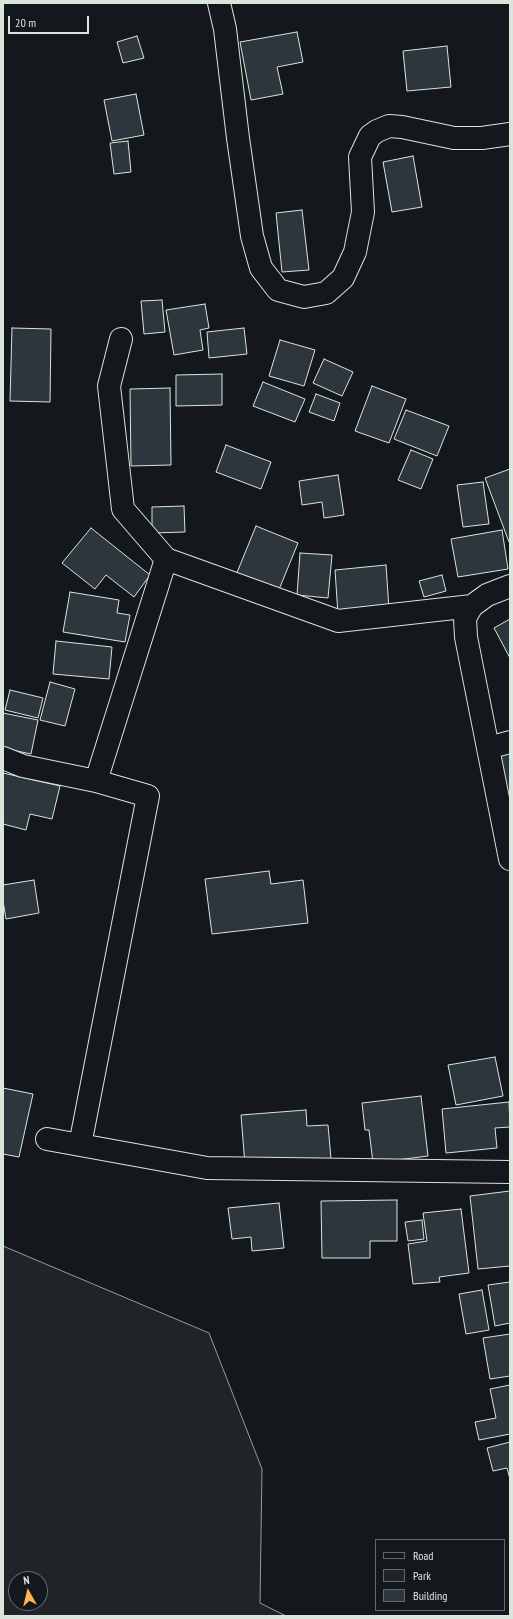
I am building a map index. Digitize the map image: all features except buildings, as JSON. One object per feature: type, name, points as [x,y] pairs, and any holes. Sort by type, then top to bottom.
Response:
[{"type":"street","points":[[219,3],[225,29],[238,138],[252,236],[261,268],[278,290],[304,297],[326,293],[343,278],[355,252],[363,212],[360,157],[364,145],[370,136],[377,131],[389,126],[402,127],[454,138],[482,138],[510,134]]},
{"type":"street","points":[[121,339],[109,386],[123,509],[166,559],[338,621],[472,606]]},
{"type":"street","points":[[96,781],[166,559]]},
{"type":"street","points":[[510,586],[487,595],[472,606],[465,618],[466,637],[510,859]]},
{"type":"street","points":[[488,748],[510,742]]},
{"type":"street","points":[[3,758],[23,766],[96,781],[148,796],[80,1145]]},
{"type":"street","points":[[47,1139],[207,1168],[510,1172]]},
{"type":"green space","points":[[3,1246],[209,1333],[262,1469],[260,1603],[286,1616],[3,1616]]}]
